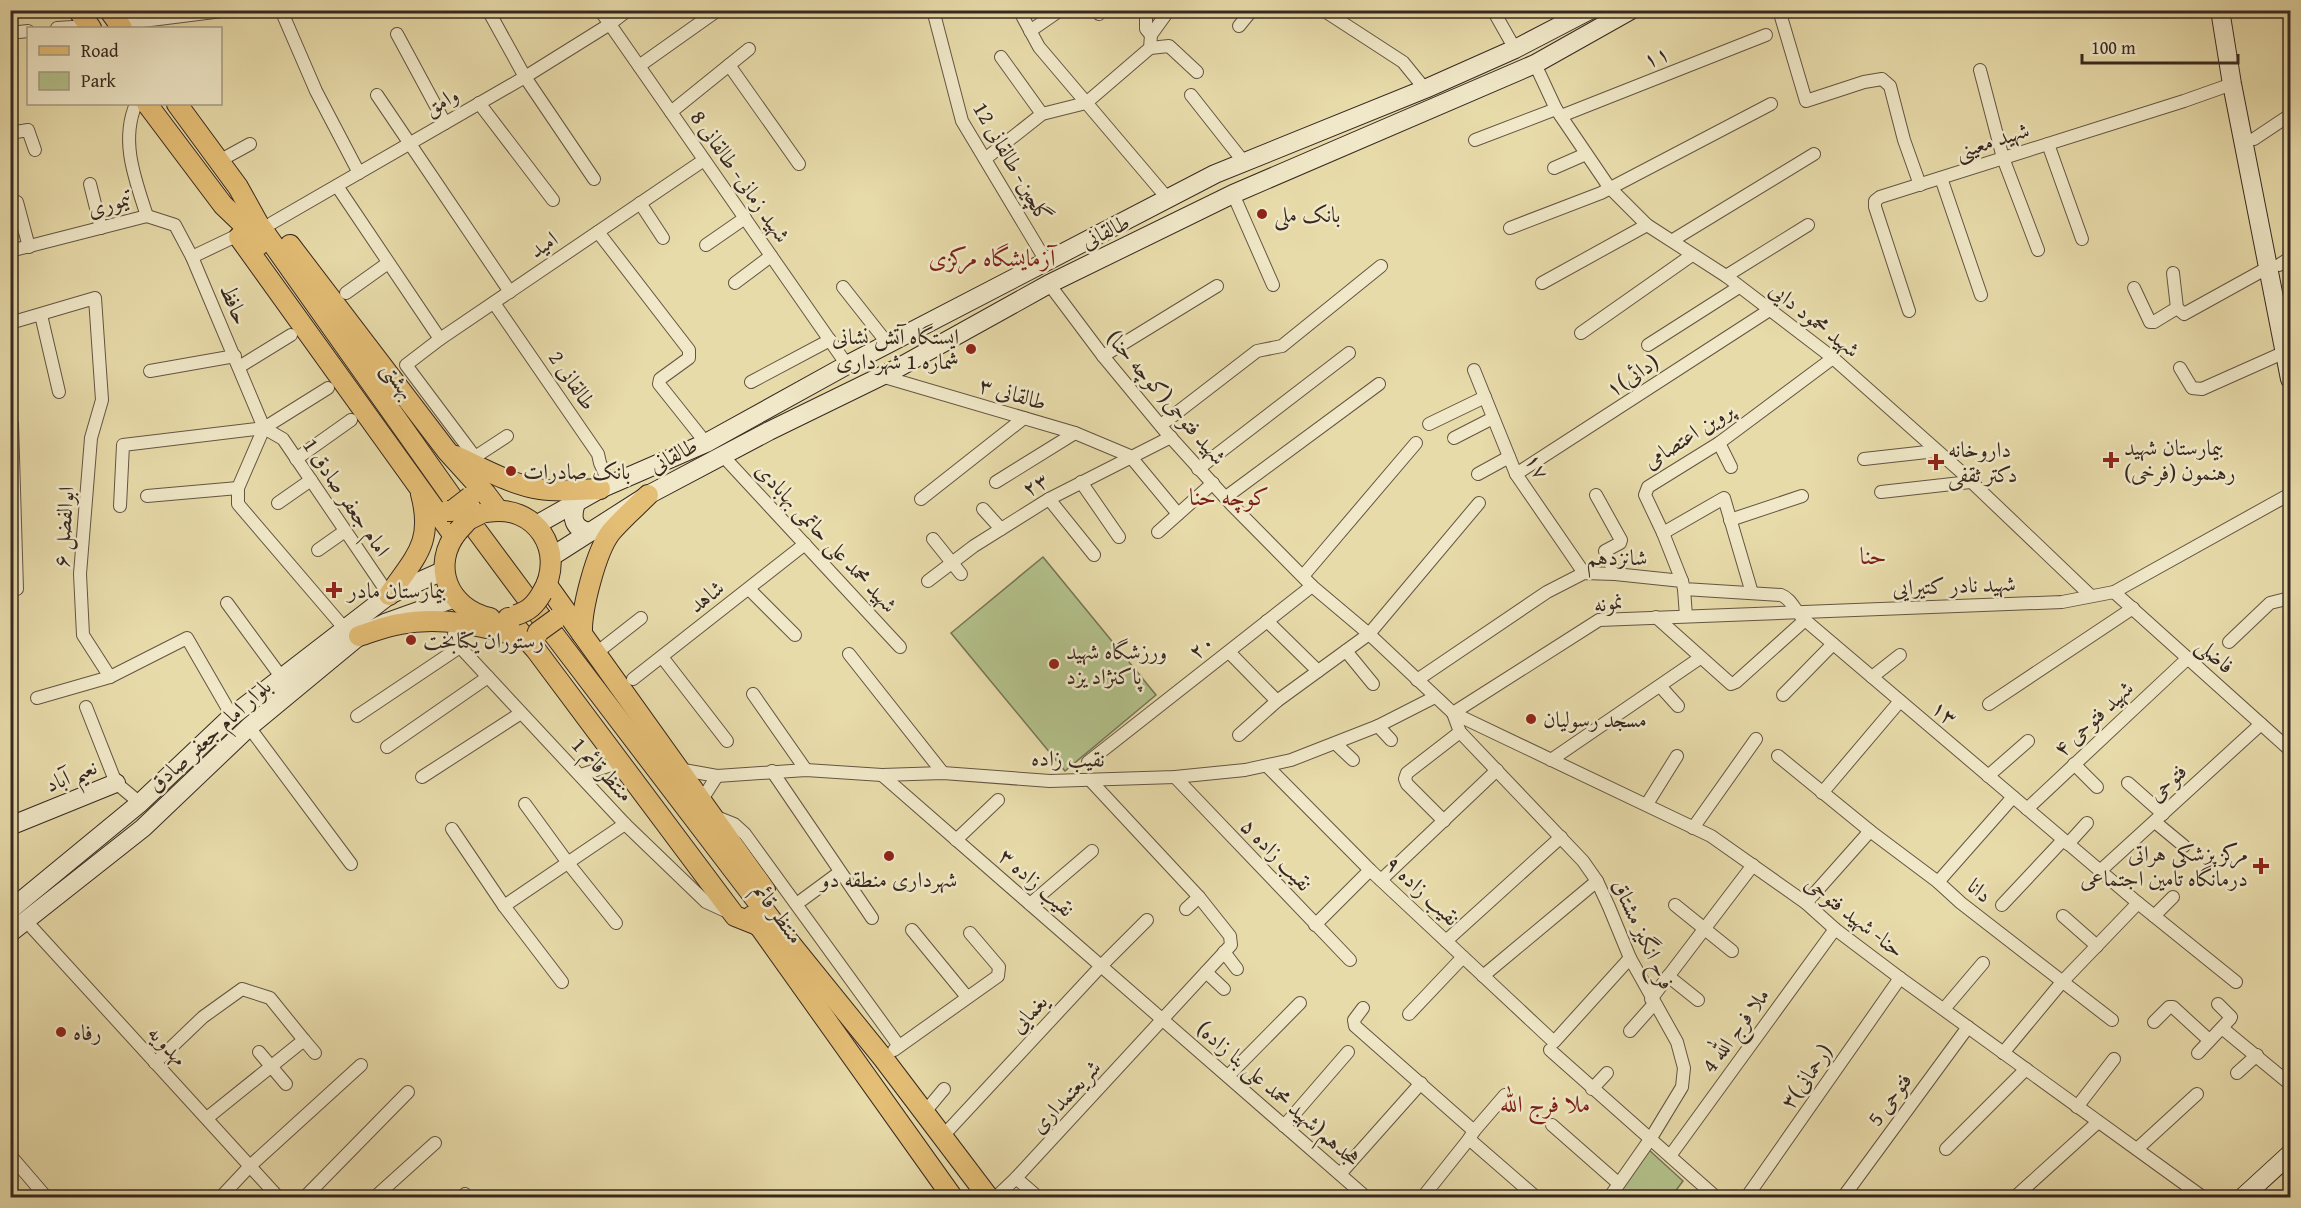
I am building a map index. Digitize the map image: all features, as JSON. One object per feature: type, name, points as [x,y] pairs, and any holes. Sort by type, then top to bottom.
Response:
[{"type":"main road","name":"طالقانی","points":[[536,525],[605,487],[706,443],[847,365],[1243,161],[1425,89],[1515,48],[1590,10]]},
{"type":"main road","name":"طالقانی","points":[[551,556],[648,495],[882,376],[1049,284],[1233,194],[1535,64],[1631,10]]},
{"type":"main road","points":[[2220,10],[2232,84],[2280,263],[2285,352],[2290,379]]},
{"type":"main road","points":[[2231,10],[2254,139],[2280,263],[2290,327]]},
{"type":"main road","name":"بهشتی","points":[[148,105],[223,205],[247,228],[561,660]]},
{"type":"main road","name":"بهشتی","points":[[178,105],[238,187],[258,223],[448,490],[590,680]]},
{"type":"main road","points":[[238,187],[261,208],[447,451],[468,474],[489,512]]},
{"type":"main road","points":[[223,205],[238,235],[456,533]]},
{"type":"main road","points":[[447,451],[503,478],[537,489],[568,491],[605,487]]},
{"type":"main road","points":[[440,509],[452,511],[470,497],[473,484],[468,474]]},
{"type":"main road","points":[[388,595],[421,546],[427,529],[426,513],[419,485]]},
{"type":"main road","points":[[533,641],[538,632],[571,626],[581,620],[597,558],[610,533],[648,495]]},
{"type":"main road","points":[[576,503],[572,516],[575,525],[590,532]]},
{"type":"main road","points":[[489,512],[512,512],[536,525],[548,545],[551,571],[545,589],[532,607],[512,617],[493,619],[465,608],[455,598],[444,570],[446,552],[456,533],[468,520],[489,512]]},
{"type":"main road","name":"بلوار امام جعفر صادق","points":[[10,933],[142,828],[352,633],[388,595],[444,570]]},
{"type":"main road","points":[[419,581],[431,584],[438,591],[436,604]]},
{"type":"main road","points":[[512,617],[533,641],[735,916],[766,924],[766,892],[545,589]]},
{"type":"main road","name":"بلوار امام جعفر صادق","points":[[10,910],[140,803],[232,716],[282,678],[352,633],[455,598]]},
{"type":"main road","points":[[352,633],[435,620],[468,623],[533,641]]},
{"type":"main road","name":"منتظر قائم","points":[[561,660],[766,924],[891,1052],[924,1113],[989,1197]]},
{"type":"main road","name":"منتظر قائم","points":[[590,680],[766,924],[953,1197]]},
{"type":"main road","name":"نعیم آباد","points":[[10,826],[116,783]]},
{"type":"main road","points":[[2242,1197],[2290,1154]]},
{"type":"main road","points":[[2257,1197],[2290,1168]]},
{"type":"street","points":[[117,21],[230,10]]},
{"type":"street","points":[[281,10],[316,91],[359,173]]},
{"type":"street","points":[[488,10],[525,77],[594,179]]},
{"type":"street","name":"شهید زمانی- طالقانی 8","points":[[600,10],[847,365]]},
{"type":"street","name":"وامق","points":[[272,223],[525,77],[610,24],[628,10]]},
{"type":"street","points":[[639,66],[718,10]]},
{"type":"street","name":"گلچین- طالقانی 12","points":[[933,10],[962,121],[1046,261]]},
{"type":"street","points":[[1019,10],[1038,47],[1168,199]]},
{"type":"street","points":[[1146,10],[1146,29],[1151,35]]},
{"type":"street","points":[[1150,48],[1151,35],[1169,10]]},
{"type":"street","points":[[1239,26],[1252,10]]},
{"type":"street","points":[[1323,10],[1403,62],[1425,89]]},
{"type":"street","points":[[1493,10],[1515,48]]},
{"type":"street","points":[[1779,10],[1806,101],[1864,82],[1882,79],[1890,86],[1904,140],[1920,185]]},
{"type":"street","points":[[1030,30],[1056,13]]},
{"type":"street","points":[[62,27],[86,22]]},
{"type":"street","points":[[10,33],[27,31]]},
{"type":"street","points":[[397,34],[445,123]]},
{"type":"street","name":"۱۱","points":[[1475,140],[1559,112],[1766,35]]},
{"type":"street","points":[[986,159],[1042,114],[1086,103],[1150,48],[1169,46],[1197,72]]},
{"type":"street","points":[[671,112],[749,50]]},
{"type":"street","points":[[1001,57],[1042,114]]},
{"type":"street","name":"شهید محمود دایی","points":[[1535,64],[1559,112],[1586,154],[1609,187],[1647,225],[1726,276],[1833,358],[1970,482],[2090,596]]},
{"type":"street","points":[[729,65],[799,164]]},
{"type":"street","points":[[1980,70],[2003,158],[2038,250]]},
{"type":"street","name":"شهید معینی","points":[[1909,311],[1875,207],[1875,201],[1880,197],[2232,84]]},
{"type":"street","points":[[376,95],[510,292]]},
{"type":"street","points":[[1191,95],[1243,161]]},
{"type":"street","points":[[479,103],[553,200]]},
{"type":"street","points":[[1510,228],[1592,197],[1771,104]]},
{"type":"street","name":"تیموری","points":[[10,251],[147,216],[134,175],[129,148],[131,115],[136,105]]},
{"type":"street","points":[[2254,139],[2290,115]]},
{"type":"street","points":[[10,133],[28,130],[35,150]]},
{"type":"street","points":[[219,161],[250,144]]},
{"type":"street","points":[[2048,144],[2082,239]]},
{"type":"street","points":[[1554,168],[1586,154]]},
{"type":"street","points":[[1673,240],[1814,154]]},
{"type":"street","name":"امید","points":[[507,436],[475,457],[406,365],[704,160]]},
{"type":"street","points":[[1941,178],[1981,295]]},
{"type":"street","points":[[90,184],[101,228]]},
{"type":"street","points":[[337,186],[441,339]]},
{"type":"street","points":[[1233,194],[1273,285]]},
{"type":"street","points":[[17,202],[29,248]]},
{"type":"street","points":[[640,203],[663,238]]},
{"type":"street","name":"حافظ","points":[[147,216],[175,225],[192,257],[264,428]]},
{"type":"street","points":[[706,245],[745,218]]},
{"type":"street","points":[[1542,283],[1647,225]]},
{"type":"street","points":[[1726,276],[1808,225]]},
{"type":"street","points":[[598,232],[688,350],[689,358],[660,379],[659,384],[706,443]]},
{"type":"street","points":[[192,257],[238,235]]},
{"type":"street","points":[[1581,333],[1692,255]]},
{"type":"street","points":[[735,283],[771,256]]},
{"type":"street","points":[[346,293],[388,263]]},
{"type":"street","points":[[2173,273],[2177,308],[2181,314],[2184,314],[2280,263]]},
{"type":"street","points":[[1161,425],[1257,351],[1266,347],[1282,346],[1381,266]]},
{"type":"street","name":"(کوچه حنا)شهید فتوحی","points":[[1049,284],[1103,356],[1198,469],[1312,586],[1369,634],[1434,697]]},
{"type":"street","points":[[1103,356],[1217,286]]},
{"type":"street","points":[[843,287],[888,344]]},
{"type":"street","points":[[1648,345],[1739,287]]},
{"type":"street","points":[[2134,288],[2150,322],[2154,322],[2177,308]]},
{"type":"street","name":"ابوالفضل ۶","points":[[41,315],[95,298],[102,400],[91,438],[80,574],[83,635],[110,677]]},
{"type":"street","name":"طالقانی 2","points":[[494,303],[598,454],[605,487]]},
{"type":"street","name":"۱(دائی)","points":[[1516,474],[1771,309]]},
{"type":"street","points":[[10,323],[41,315],[59,392]]},
{"type":"street","points":[[150,371],[237,362],[291,335]]},
{"type":"street","points":[[751,382],[830,340]]},
{"type":"street","points":[[2180,368],[2192,388],[2202,389],[2285,352]]},
{"type":"street","points":[[1198,469],[1349,353]]},
{"type":"street","name":"پروین اعتصامی","points":[[1686,616],[1683,585],[1645,491],[1719,443],[1833,358]]},
{"type":"street","name":"۱۷","points":[[1474,370],[1516,474],[1584,573]]},
{"type":"street","name":"طالقانی ۳","points":[[882,376],[1075,433],[1130,456]]},
{"type":"street","points":[[1226,497],[1379,384]]},
{"type":"street","points":[[120,506],[123,446],[264,428],[328,388]]},
{"type":"street","points":[[1429,424],[1485,397]]},
{"type":"street","points":[[921,499],[1024,418]]},
{"type":"street","points":[[1454,438],[1493,418]]},
{"type":"street","points":[[296,459],[351,420]]},
{"type":"street","points":[[12,424],[17,589]]},
{"type":"street","points":[[264,428],[238,488],[238,504],[352,633]]},
{"type":"street","name":"امام جعفر صادق 1","points":[[264,428],[283,439],[388,595]]},
{"type":"street","points":[[996,482],[1075,433]]},
{"type":"street","name":"۲۳","points":[[928,581],[952,562],[1049,499],[1171,437]]},
{"type":"street","points":[[1303,576],[1416,443]]},
{"type":"street","points":[[1719,443],[1731,467]]},
{"type":"street","points":[[1864,459],[1936,451]]},
{"type":"street","name":"شهید محمد علی حاتمی بهابادی","points":[[723,456],[900,647]]},
{"type":"street","points":[[1130,456],[1178,514]]},
{"type":"street","points":[[1478,474],[1509,457]]},
{"type":"street","points":[[278,503],[311,480]]},
{"type":"street","points":[[1081,482],[1119,537]]},
{"type":"street","points":[[1881,492],[1970,482]]},
{"type":"street","points":[[1158,532],[1213,483]]},
{"type":"street","points":[[147,496],[238,488]]},
{"type":"street","name":"شهید نادر کتیرایی","points":[[1800,616],[2062,602],[2114,592],[2290,494]]},
{"type":"street","points":[[1596,495],[1620,540],[1620,543],[1605,551],[1615,574]]},
{"type":"street","points":[[1731,520],[1803,496]]},
{"type":"street","points":[[1663,533],[1724,498],[1752,593]]},
{"type":"street","points":[[1049,499],[1094,555]]},
{"type":"street","points":[[1239,735],[1277,701],[1369,634],[1479,503]]},
{"type":"street","points":[[983,509],[1001,529]]},
{"type":"street","points":[[318,550],[345,531]]},
{"type":"street","points":[[933,539],[962,574]]},
{"type":"street","name":"شاهد","points":[[633,679],[805,544]]},
{"type":"street","name":"شانزدهم","points":[[1417,681],[1547,592],[1584,573],[1615,574],[1683,585],[1787,597],[1800,616]]},
{"type":"street","name":"۲۰","points":[[1088,762],[1312,586]]},
{"type":"street","points":[[749,589],[795,635]]},
{"type":"street","name":"فاضلی","points":[[2114,592],[2290,750]]},
{"type":"street","points":[[2229,642],[2270,603],[2290,598]]},
{"type":"street","points":[[227,603],[282,678]]},
{"type":"street","points":[[1989,704],[2133,608]]},
{"type":"street","name":"نمونه","points":[[1454,713],[1595,621],[1686,616],[1800,616]]},
{"type":"street","points":[[1656,617],[1731,684],[1736,682],[1800,616]]},
{"type":"street","name":"۱۳","points":[[1800,616],[2100,872],[2236,982]]},
{"type":"street","points":[[594,654],[641,618]]},
{"type":"street","points":[[1267,621],[1318,671]]},
{"type":"street","name":"منتظرقائم 1","points":[[454,634],[460,647],[625,824],[706,902],[735,916]]},
{"type":"street","points":[[37,698],[110,677],[187,638],[232,716]]},
{"type":"street","points":[[1783,695],[1833,644]]},
{"type":"street","points":[[357,716],[460,647]]},
{"type":"street","points":[[1346,651],[1373,684]]},
{"type":"street","points":[[1229,652],[1277,701]]},
{"type":"street","points":[[849,654],[943,773]]},
{"type":"street","points":[[1872,677],[1900,655]]},
{"type":"street","points":[[662,657],[727,741]]},
{"type":"street","points":[[1551,760],[1700,658]]},
{"type":"street","name":"شهید فتوحی ۴","points":[[2026,809],[2188,658]]},
{"type":"street","points":[[387,747],[488,677]]},
{"type":"street","points":[[1660,686],[1678,706]]},
{"type":"street","points":[[753,694],[806,770]]},
{"type":"street","name":"حنا- شهید فتوحی","points":[[1434,697],[1454,713],[1711,836],[1806,903],[1835,929],[1900,978],[2204,1197]]},
{"type":"street","name":"نقیب زاده","points":[[677,768],[717,776],[806,770],[882,775],[943,773],[1050,781],[1175,777],[1245,770],[1291,760],[1378,726],[1434,697]]},
{"type":"street","points":[[1822,793],[1900,701]]},
{"type":"street","points":[[86,707],[116,783],[140,803]]},
{"type":"street","points":[[422,777],[521,713]]},
{"type":"street","name":"فرح انگیز مشتاق","points":[[1454,713],[1460,732],[1580,856],[1597,881],[1630,958],[1677,1042],[1684,1068],[1682,1087],[1651,1138],[1609,1197]]},
{"type":"street","name":"فتوحی","points":[[2100,872],[2261,724]]},
{"type":"street","points":[[1378,726],[1391,740]]},
{"type":"street","points":[[249,727],[351,864]]},
{"type":"street","points":[[1444,821],[1407,784],[1405,779],[1407,773],[1460,732]]},
{"type":"street","points":[[1693,828],[1756,739]]},
{"type":"street","points":[[1988,776],[2028,741]]},
{"type":"street","points":[[1336,744],[1353,760]]},
{"type":"street","points":[[1647,804],[1677,756]]},
{"type":"street","name":"دانا","points":[[1778,756],[1870,831],[1938,882],[1961,903],[2112,1020]]},
{"type":"street","points":[[581,775],[620,762]]},
{"type":"street","points":[[2074,764],[2097,787]]},
{"type":"street","name":"نقیب زاده ۹","points":[[1267,766],[1370,870],[1483,976],[1592,1089],[1651,1138]]},
{"type":"street","points":[[772,771],[872,918]]},
{"type":"street","points":[[1381,880],[1497,771]]},
{"type":"street","name":"نقیب زاده ۳","points":[[882,775],[1163,1020]]},
{"type":"street","points":[[717,776],[706,808],[734,824],[745,834],[891,1052],[998,976],[999,967],[970,933]]},
{"type":"street","name":"نقیب زاده ۵","points":[[1175,777],[1350,960]]},
{"type":"street","points":[[1090,780],[1199,897],[1232,940],[1231,945],[1224,952],[1237,969]]},
{"type":"street","points":[[2128,783],[2184,846]]},
{"type":"street","points":[[1938,882],[2013,797]]},
{"type":"street","points":[[956,840],[998,800]]},
{"type":"street","points":[[525,804],[616,923]]},
{"type":"street","points":[[2002,905],[2087,823]]},
{"type":"street","points":[[504,906],[625,824]]},
{"type":"street","points":[[452,829],[504,906],[562,982]]},
{"type":"street","points":[[1806,903],[1870,831]]},
{"type":"street","points":[[1446,941],[1561,837]]},
{"type":"street","points":[[1030,904],[1092,851]]},
{"type":"street","points":[[1630,1031],[1653,1002],[1668,976],[1753,865]]},
{"type":"street","points":[[1315,925],[1370,870]]},
{"type":"street","points":[[802,900],[840,872]]},
{"type":"street","points":[[1483,976],[1597,881]]},
{"type":"street","points":[[1186,909],[1199,897]]},
{"type":"street","points":[[2154,916],[2173,897]]},
{"type":"street","points":[[2003,1053],[2062,982],[2138,903]]},
{"type":"street","points":[[1675,905],[1732,951]]},
{"type":"street","points":[[2063,916],[2097,946]]},
{"type":"street","name":"یغمایی","points":[[942,1137],[1101,966],[1147,920]]},
{"type":"street","name":"مهدویه","points":[[26,921],[279,1197]]},
{"type":"street","name":"4 ملا فرج الله","points":[[1670,1156],[1835,929]]},
{"type":"street","points":[[912,930],[967,997]]},
{"type":"street","name":"شریعتمداری","points":[[995,1197],[1016,1178],[1224,952]]},
{"type":"street","points":[[1409,1014],[1463,957]]},
{"type":"street","points":[[1552,1046],[1630,958]]},
{"type":"street","points":[[1944,1009],[1983,963]]},
{"type":"street","points":[[1206,972],[1224,989]]},
{"type":"street","points":[[1668,976],[1698,1000]]},
{"type":"street","name":"۳(رحمانی)","points":[[1746,1197],[1900,978]]},
{"type":"street","points":[[155,1063],[203,1017],[242,989],[270,998],[315,1053]]},
{"type":"street","points":[[1228,1076],[1300,1003]]},
{"type":"street","points":[[2198,1053],[2231,1017],[2218,1004]]},
{"type":"street","points":[[2154,1022],[2171,1006],[2209,1040]]},
{"type":"street","points":[[1364,1008],[1354,1020],[1355,1026],[1420,1083],[1537,1197]]},
{"type":"street","name":"هجدهم(شهید محمد علی بنا زاده)","points":[[1163,1020],[1367,1197]]},
{"type":"street","name":"فتوحی 5","points":[[1844,1196],[1968,1027]]},
{"type":"street","points":[[2222,1028],[2290,1084]]},
{"type":"street","points":[[207,1118],[304,1040]]},
{"type":"street","points":[[259,1052],[286,1084]]},
{"type":"street","points":[[1284,1126],[1348,1052]]},
{"type":"street","points":[[2237,1073],[2257,1055]]},
{"type":"street","points":[[2077,1107],[2114,1059]]},
{"type":"street","points":[[220,1197],[250,1166],[361,1065]]},
{"type":"street","points":[[1946,1149],[2026,1069]]},
{"type":"street","points":[[1592,1089],[1607,1073]]},
{"type":"street","points":[[1340,1174],[1420,1083]]},
{"type":"street","points":[[924,1113],[944,1089]]},
{"type":"street","points":[[304,1197],[408,1092]]},
{"type":"street","points":[[2137,1149],[2197,1094]]},
{"type":"street","points":[[1422,1197],[1504,1095]]},
{"type":"street","points":[[2014,1197],[2098,1122]]},
{"type":"street","points":[[1552,1125],[1618,1184]]},
{"type":"street","points":[[1651,1138],[1717,1197]]},
{"type":"street","points":[[375,1197],[435,1143]]},
{"type":"street","points":[[10,1155],[47,1197]]},
{"type":"street","points":[[1016,1178],[1038,1197]]},
{"type":"green space","name":"ورزشگاه شهید پاکنژاد یزد","points":[[1043,557],[1156,695],[1065,771],[951,633]]},
{"type":"green space","points":[[1648,1149],[1683,1181],[1671,1197],[1613,1198]]},
{"type":"place","name":"بانک ملی","points":[[1262,214]]},
{"type":"place","name":"ایستگاه آتش نشانی شماره 1 شهرداری","points":[[971,349]]},
{"type":"place","name":"بیمارستان شهید رهنمون (فرخی)","points":[[2111,460]]},
{"type":"place","name":"داروخانه دکتر ثقفی","points":[[1936,462]]},
{"type":"place","name":"بانک صادرات","points":[[511,471]]},
{"type":"place","name":"بیمارستان مادر","points":[[334,590]]},
{"type":"place","name":"رستوران یکتابخت","points":[[411,640]]},
{"type":"place","name":"ورزشگاه شهید پاکنژاد یزد","points":[[1054,664]]},
{"type":"place","name":"مسجد رسولیان","points":[[1531,719]]},
{"type":"place","name":"شهرداری منطقه دو","points":[[889,856]]},
{"type":"place","name":"مرکز پزشکی هراتی درمانگاه تامین اجتماعی","points":[[2261,866]]},
{"type":"place","name":"رفاه","points":[[61,1032]]},
{"type":"district","name":"آزمایشگاه مرکزی","points":[[992,258]]},
{"type":"district","name":"کوچه حنا","points":[[1229,497]]},
{"type":"district","name":"حنا","points":[[1873,556]]},
{"type":"district","name":"ملا فرج الله","points":[[1545,1104]]}]
